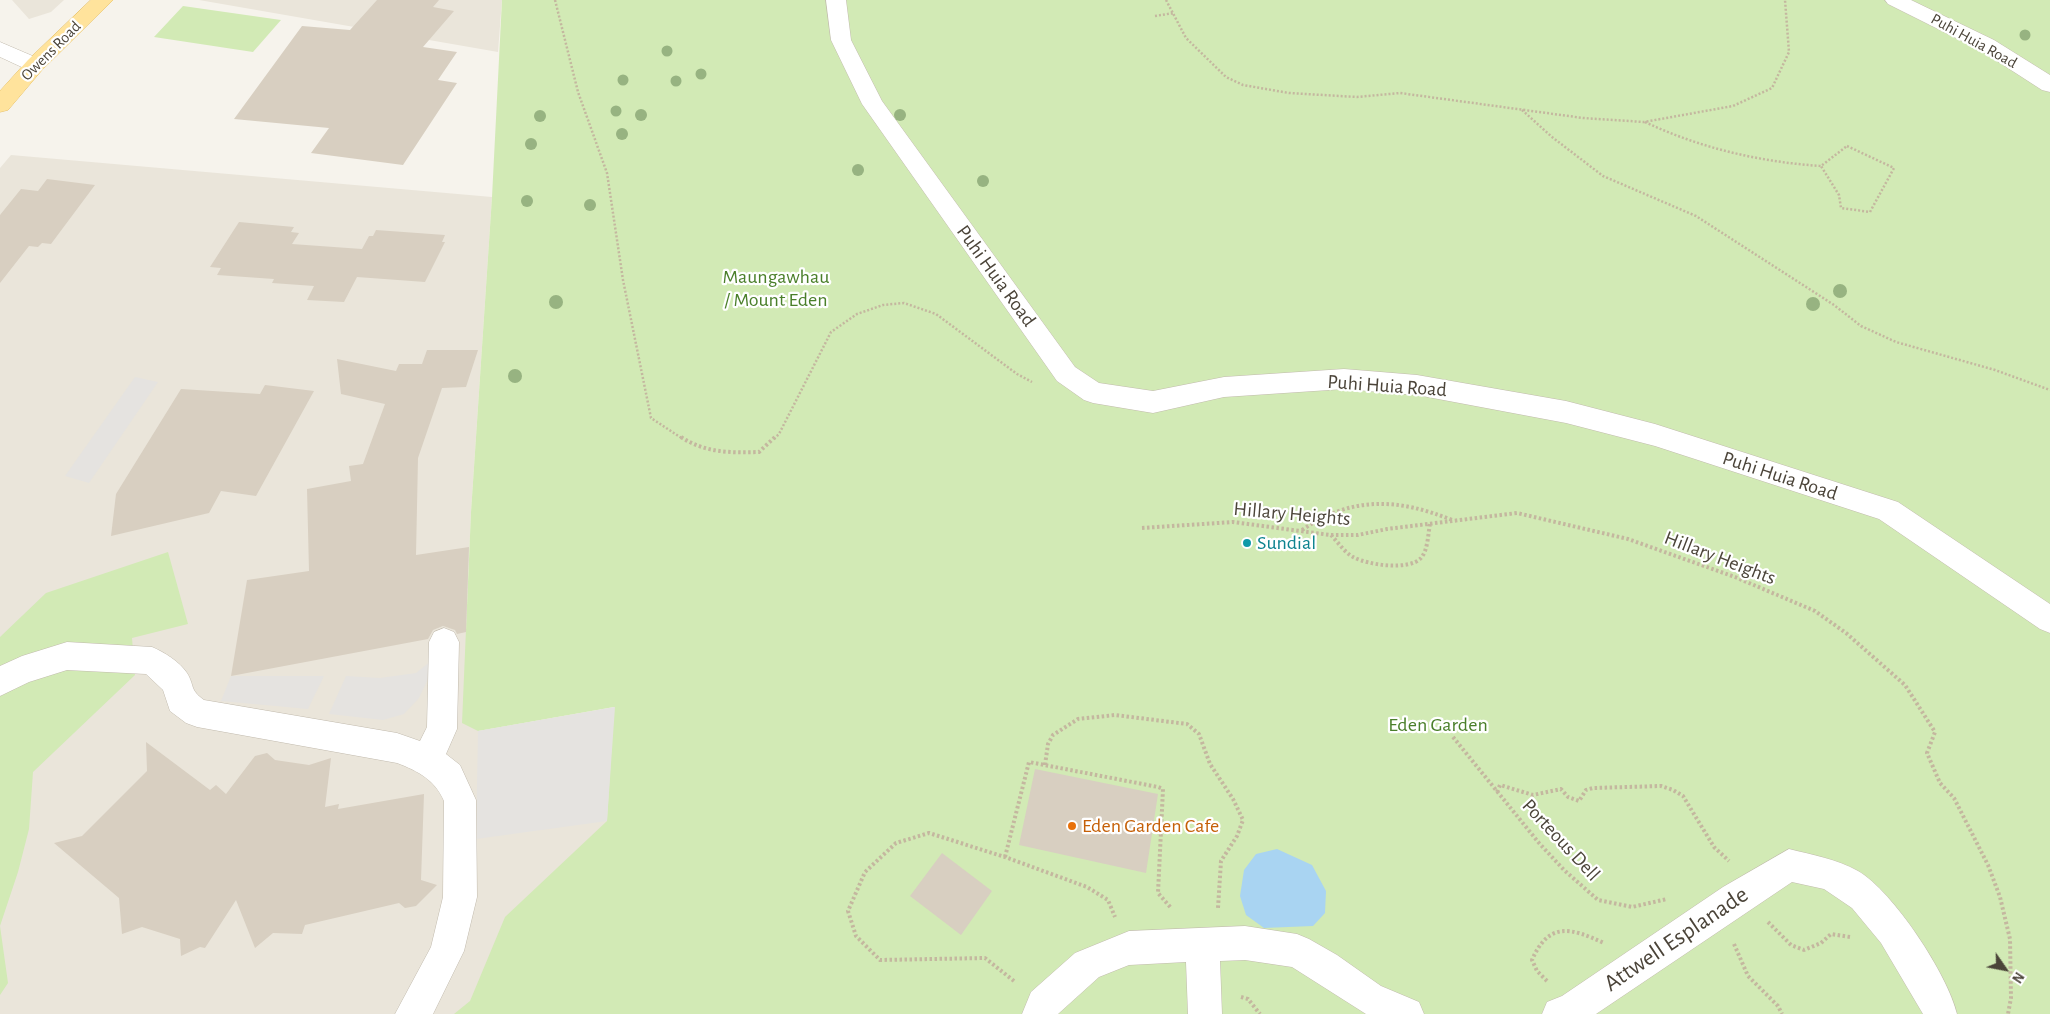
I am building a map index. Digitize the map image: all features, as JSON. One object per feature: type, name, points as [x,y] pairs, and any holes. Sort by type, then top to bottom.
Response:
[{"type":"main road","name":"Owens Road","points":[[0,105],[35,64],[104,0]]},
{"type":"street","name":"Puhi Huia Road","points":[[836,0],[841,40],[873,104],[1066,374],[1093,393],[1153,402],[1224,387],[1344,379],[1478,394],[1566,412],[1655,435],[1888,510],[2050,620]]},
{"type":"street","name":"Puhi Huia Road","points":[[1895,0],[1987,45],[2050,85]]},
{"type":"street","points":[[0,49],[35,64]]},
{"type":"street","points":[[427,759],[442,729],[444,642]]},
{"type":"street","points":[[0,682],[22,670],[67,656],[152,661],[176,682],[181,701],[197,713],[397,748],[427,759],[449,776],[460,800],[460,897],[447,951],[426,994],[412,1014]]},
{"type":"street","name":"Attwell Esplanade","points":[[1568,1010],[1745,892],[1789,866],[1831,875],[1856,891],[1891,925],[1938,1005],[1940,1014]]},
{"type":"street","points":[[1039,1014],[1043,1004],[1087,965],[1129,948],[1245,943],[1297,951],[1325,967],[1369,998],[1407,1014]]},
{"type":"street","points":[[1204,1014],[1212,944]]},
{"type":"path","points":[[555,0],[578,92],[607,173],[623,280],[651,418],[688,442],[723,453],[759,452],[779,434],[831,332],[857,314],[883,305],[904,303],[936,314],[1017,374],[1031,381],[1039,383],[1066,374]]},
{"type":"path","points":[[1166,0],[1186,38],[1226,76],[1243,85],[1289,93],[1357,97],[1400,93],[1582,118],[1644,122],[1733,106],[1772,88],[1789,52],[1785,0]]},
{"type":"path","points":[[1155,16],[1174,12]]},
{"type":"path","points":[[1522,110],[1552,137],[1603,176],[1711,226],[1834,305],[1861,326],[1896,342],[2002,373],[2050,390]]},
{"type":"path","points":[[1644,122],[1658,129],[1735,154],[1794,165],[1821,166],[1847,146],[1894,168],[1870,212],[1841,208],[1839,195],[1821,166]]},
{"type":"path","points":[[1301,530],[1320,518],[1346,507],[1366,504],[1421,508],[1453,521]]},
{"type":"path","name":"Hillary Heights","points":[[1142,528],[1179,528],[1234,522],[1330,535],[1358,535],[1517,513],[1628,539],[1735,577],[1815,611],[1846,633],[1905,685],[1935,732],[1927,753],[1940,782],[1954,798],[1988,865],[2000,897],[2010,939],[2012,998],[2008,1014]]},
{"type":"path","points":[[1330,535],[1353,557],[1370,563],[1398,566],[1415,564],[1422,557],[1430,524]]},
{"type":"path","points":[[1045,765],[1048,744],[1053,735],[1078,719],[1115,715],[1188,724],[1200,734],[1210,764],[1233,798],[1243,820],[1238,836],[1222,861],[1212,944]]},
{"type":"path","name":"Porteous Dell","points":[[1453,737],[1558,863],[1598,900],[1632,907],[1677,897],[1745,892]]},
{"type":"path","points":[[1005,857],[1028,762],[1163,789],[1158,893],[1212,944]]},
{"type":"path","points":[[1497,792],[1500,785],[1533,795],[1561,789],[1568,796],[1579,801],[1586,790],[1593,788],[1661,786],[1683,796],[1714,846],[1765,920],[1796,949],[1806,951],[1816,948],[1831,934],[1858,940]]},
{"type":"path","points":[[1017,983],[985,958],[880,960],[856,936],[848,911],[865,872],[896,844],[929,833],[1005,857],[1088,887],[1108,900],[1129,948]]},
{"type":"path","points":[[1745,892],[1729,934],[1748,976],[1778,1006],[1782,1014]]},
{"type":"path","points":[[1568,1010],[1537,971],[1532,960],[1537,946],[1546,935],[1558,930],[1587,935],[1607,944],[1633,967]]},
{"type":"shaded area","points":[[12,0],[64,0],[51,12],[29,19]]},
{"type":"shaded area","points":[[199,0],[502,0],[498,52]]},
{"type":"shaded area","points":[[11,155],[492,197],[471,512],[466,632],[478,731],[615,707],[686,1014],[0,1014],[0,168]]},
{"type":"shaded area","points":[[135,377],[158,382],[89,483],[65,476]]},
{"type":"shaded area","points":[[431,661],[428,679],[419,698],[404,714],[383,720],[329,714],[346,676],[380,678],[416,673]]},
{"type":"shaded area","points":[[231,676],[324,676],[308,709],[221,701]]},
{"type":"shaded area","points":[[615,707],[607,821],[476,839],[478,731]]},
{"type":"green space","points":[[502,0],[2050,0],[2050,1014],[454,1014],[470,1001],[505,917],[607,821],[614,707],[478,731],[462,723],[471,512],[492,197]]},
{"type":"green space","points":[[183,6],[281,20],[253,52],[154,37]]},
{"type":"green space","points":[[168,552],[188,624],[132,638],[135,675],[33,772],[29,829],[18,872],[0,926],[0,637],[46,593]]},
{"type":"green space","points":[[0,926],[8,983],[0,995]]},
{"type":"water","points":[[1277,849],[1312,865],[1326,891],[1325,913],[1313,926],[1264,928],[1246,915],[1240,896],[1244,870],[1256,854]]},
{"type":"building","points":[[377,0],[439,0],[433,7],[454,11],[423,47],[457,52],[438,80],[457,83],[403,165],[311,153],[329,128],[234,119],[302,26],[350,30]]},
{"type":"building","points":[[47,179],[95,185],[51,244],[42,243],[38,247],[29,246],[0,283],[0,215],[21,189],[38,191]]},
{"type":"building","points":[[239,222],[294,227],[291,232],[299,233],[292,244],[362,249],[369,236],[373,236],[376,230],[445,235],[442,242],[445,242],[425,282],[357,277],[344,302],[307,300],[314,286],[272,283],[274,279],[217,275],[221,268],[210,267]]},
{"type":"building","points":[[427,350],[478,350],[466,387],[442,388],[418,458],[416,555],[469,547],[466,632],[457,634],[455,630],[443,626],[433,630],[428,639],[231,676],[247,580],[309,571],[307,489],[351,481],[349,466],[363,464],[385,404],[341,394],[337,359],[396,371],[399,364],[422,364]]},
{"type":"building","points":[[265,385],[314,391],[256,496],[221,491],[209,513],[111,536],[116,494],[181,389],[260,394]]},
{"type":"building","points":[[146,742],[210,790],[216,785],[226,794],[255,756],[267,753],[275,760],[309,765],[331,758],[325,807],[339,804],[338,809],[424,794],[421,880],[437,885],[416,906],[405,908],[399,903],[305,925],[302,934],[273,933],[255,948],[236,900],[205,948],[200,947],[181,956],[180,939],[142,927],[122,934],[119,898],[54,843],[82,836],[147,771]]},
{"type":"building","points":[[1035,769],[1158,794],[1146,873],[1019,845]]},
{"type":"building","points":[[942,853],[992,891],[961,935],[910,896]]},
{"type":"place","name":"Sundial","points":[[1247,543]]},
{"type":"place","name":"Eden Garden Cafe","points":[[1072,826]]},
{"type":"park label","name":"Maungawhau / Mount Eden","points":[[776,288]]},
{"type":"park label","name":"Eden Garden","points":[[1438,725]]}]
